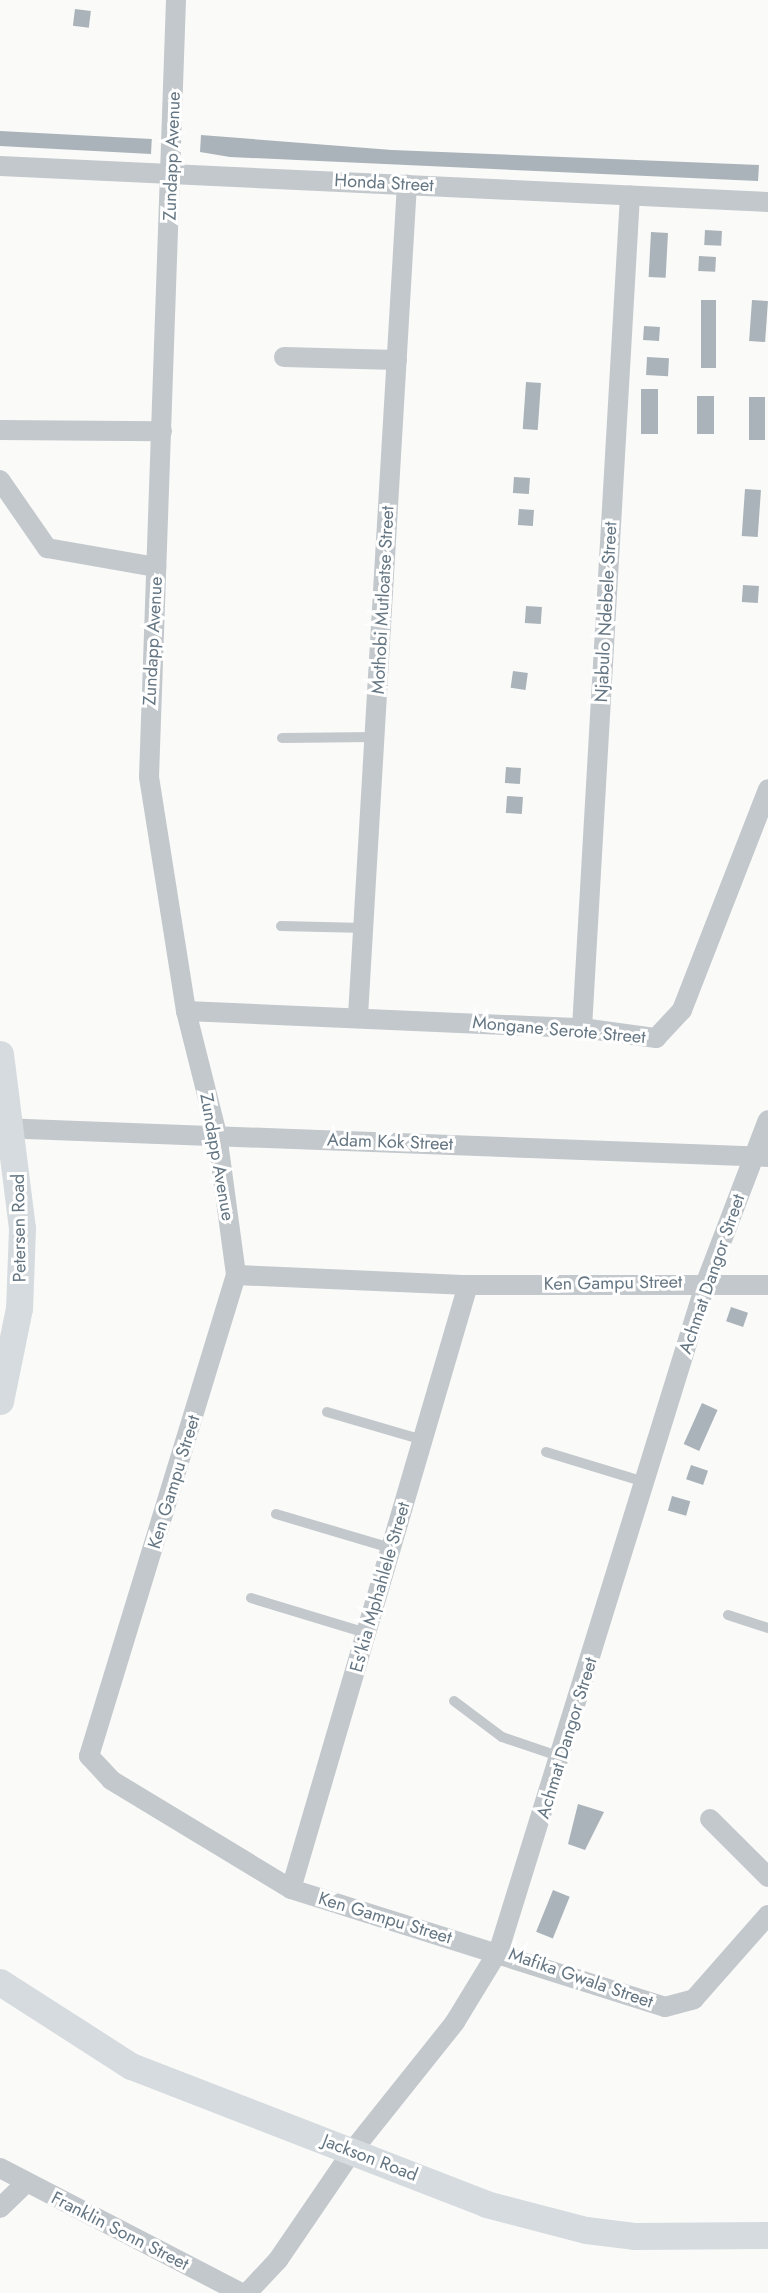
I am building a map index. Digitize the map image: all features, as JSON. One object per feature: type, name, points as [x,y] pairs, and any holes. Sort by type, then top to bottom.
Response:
[{"type":"street","name":"Zundapp Avenue","points":[[176,0],[172,173],[149,777],[186,1011],[217,1134],[236,1275]]},
{"type":"street","name":"Honda Street","points":[[0,166],[768,202]]},
{"type":"street","name":"Mothobi Mutloatse Street","points":[[358,1017],[407,184]]},
{"type":"street","name":"Njabulo Ndebele Street","points":[[582,1028],[630,195]]},
{"type":"street","points":[[284,357],[397,360]]},
{"type":"street","points":[[0,430],[162,431]]},
{"type":"street","points":[[0,480],[47,548],[156,567]]},
{"type":"street","name":"Mongane Serote Street","points":[[186,1011],[582,1028],[656,1038],[667,1032],[682,1010],[768,789]]},
{"type":"street","name":"Petersen Road","points":[[0,1054],[6,1127],[22,1200],[22,1273],[0,1401]]},
{"type":"street","name":"Achmat Dangor Street","points":[[247,2293],[285,2251],[353,2150],[455,2022],[499,1950],[561,1757],[706,1282],[760,1157],[768,1120]]},
{"type":"street","name":"Adam Kok Street","points":[[6,1127],[760,1157]]},
{"type":"street","name":"Ken Gampu Street","points":[[499,1950],[409,1930],[291,1889],[242,1864],[111,1780],[88,1756],[236,1275],[468,1285],[706,1282],[768,1285]]},
{"type":"street","name":"Es'kia Mphahlele Street","points":[[291,1889],[468,1285]]},
{"type":"street","points":[[711,1819],[768,1877]]},
{"type":"street","name":"Mafika Gwala Street","points":[[499,1950],[652,2004],[677,2007],[694,1999],[768,1915]]},
{"type":"street","name":"Jackson Road","points":[[0,1982],[131,2066],[353,2150],[486,2204],[585,2230],[682,2239],[768,2235]]},
{"type":"street","name":"Franklin Sonn Street","points":[[0,2168],[241,2293]]},
{"type":"street","points":[[0,2208],[26,2183]]},
{"type":"lane","points":[[282,738],[375,737]]},
{"type":"lane","points":[[281,926],[364,928]]},
{"type":"lane","points":[[327,1412],[423,1440]]},
{"type":"lane","points":[[546,1452],[645,1482]]},
{"type":"lane","points":[[276,1514],[391,1548]]},
{"type":"lane","points":[[251,1598],[366,1632]]},
{"type":"lane","points":[[728,1615],[768,1628]]},
{"type":"lane","points":[[454,1701],[502,1737],[561,1757]]},
{"type":"building","points":[[75,9],[91,11],[89,28],[73,26]]},
{"type":"building","points":[[0,131],[152,139],[151,154],[0,146]]},
{"type":"building","points":[[201,135],[392,150],[759,165],[758,181],[230,157],[200,152]]},
{"type":"building","points":[[705,230],[722,231],[721,246],[704,245]]},
{"type":"building","points":[[651,232],[668,233],[666,278],[649,277]]},
{"type":"building","points":[[699,256],[716,257],[715,272],[698,271]]},
{"type":"building","points":[[701,300],[716,300],[716,368],[701,368]]},
{"type":"building","points":[[752,300],[768,301],[765,342],[749,341]]},
{"type":"building","points":[[644,326],[660,327],[659,341],[643,340]]},
{"type":"building","points":[[647,357],[669,358],[668,376],[646,375]]},
{"type":"building","points":[[526,382],[541,383],[538,430],[523,429]]},
{"type":"building","points":[[641,389],[658,389],[658,434],[641,434]]},
{"type":"building","points":[[697,396],[714,396],[714,434],[697,434]]},
{"type":"building","points":[[749,397],[765,397],[765,440],[749,440]]},
{"type":"building","points":[[514,477],[530,478],[529,494],[513,493]]},
{"type":"building","points":[[745,489],[761,490],[758,537],[742,536]]},
{"type":"building","points":[[519,509],[534,510],[533,526],[518,525]]},
{"type":"building","points":[[743,585],[759,586],[758,603],[742,602]]},
{"type":"building","points":[[526,606],[542,607],[541,624],[525,623]]},
{"type":"building","points":[[513,671],[528,673],[525,690],[511,688]]},
{"type":"building","points":[[506,767],[521,768],[520,784],[505,783]]},
{"type":"building","points":[[507,796],[523,797],[522,814],[506,813]]},
{"type":"building","points":[[731,1307],[748,1313],[743,1327],[726,1321]]},
{"type":"building","points":[[702,1403],[718,1410],[699,1451],[684,1444]]},
{"type":"building","points":[[691,1465],[708,1471],[703,1485],[686,1479]]},
{"type":"building","points":[[672,1496],[690,1501],[686,1516],[668,1510]]},
{"type":"building","points":[[578,1804],[604,1812],[585,1850],[568,1844]]},
{"type":"building","points":[[553,1890],[570,1897],[553,1938],[536,1932]]}]
